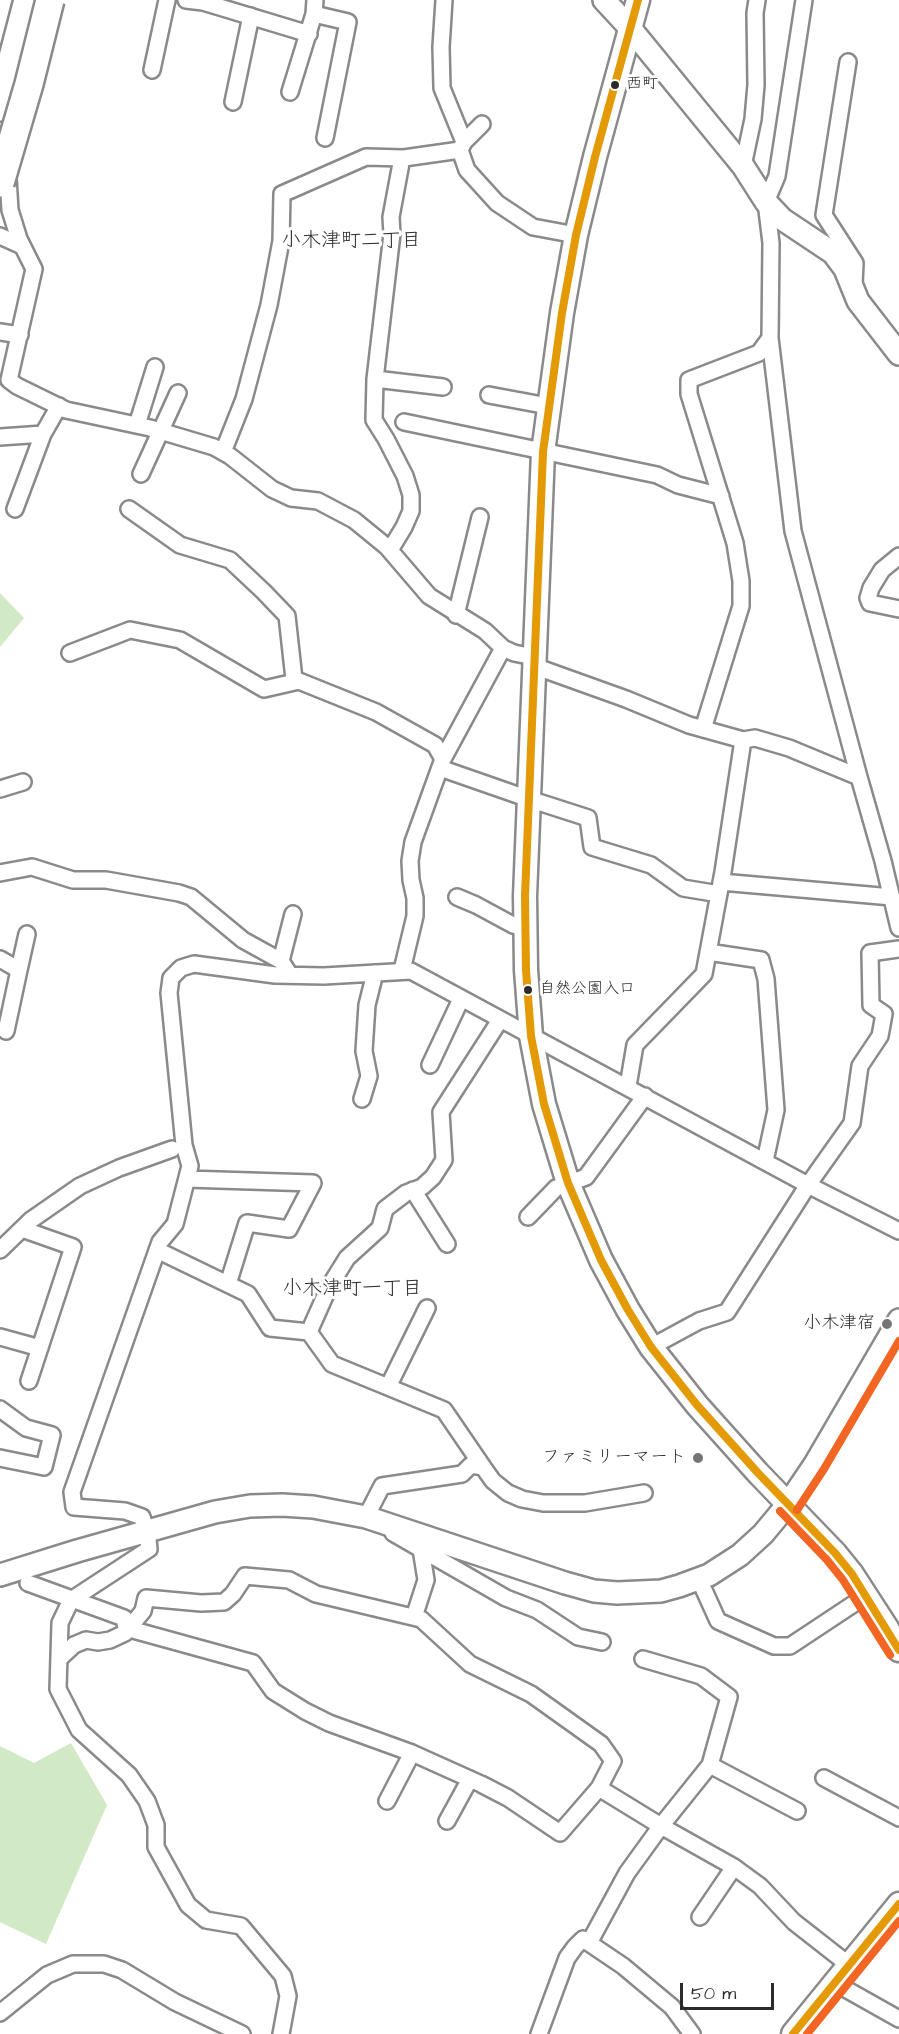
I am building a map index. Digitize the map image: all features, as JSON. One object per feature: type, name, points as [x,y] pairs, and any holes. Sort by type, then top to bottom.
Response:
[{"type":"highway","points":[[0,107],[28,0]]},
{"type":"highway","points":[[0,183],[29,84],[50,0]]},
{"type":"main road","points":[[638,0],[576,235],[562,313],[543,452],[525,928],[531,1036],[544,1104],[568,1183],[601,1260],[628,1310],[651,1347],[697,1405],[835,1553],[867,1595],[899,1650]]},
{"type":"main road","points":[[793,2034],[899,1904]]},
{"type":"street","points":[[152,70],[167,0]]},
{"type":"street","points":[[186,0],[203,2],[309,34]]},
{"type":"street","points":[[444,0],[441,47],[442,88],[462,146],[467,170],[497,203],[533,227],[576,235]]},
{"type":"street","points":[[604,0],[630,28],[743,166],[766,202],[782,219],[833,253],[845,269],[858,301],[899,354]]},
{"type":"street","points":[[743,166],[753,119],[755,96],[757,0]]},
{"type":"street","points":[[804,0],[777,176],[766,202],[771,243],[770,338],[793,531],[899,928]]},
{"type":"street","points":[[290,92],[309,34],[314,7],[348,22],[325,138]]},
{"type":"street","points":[[233,102],[250,16]]},
{"type":"street","points":[[848,62],[824,215],[855,263],[853,290]]},
{"type":"street","points":[[223,452],[244,399],[269,305],[281,242],[282,195],[366,157],[402,158],[462,146],[482,124]]},
{"type":"street","points":[[390,550],[411,511],[411,495],[405,476],[374,420],[375,379],[392,234],[391,216],[402,158]]},
{"type":"street","points":[[0,166],[8,178],[10,210],[22,246],[34,269],[9,380],[17,386],[76,412],[137,425],[214,447],[272,489],[291,498],[318,501],[354,520],[390,550],[429,596],[456,615],[485,631],[503,648],[688,725],[743,740],[755,738],[789,748],[859,777]]},
{"type":"street","points":[[0,236],[22,246]]},
{"type":"street","points":[[0,332],[20,335]]},
{"type":"street","points":[[703,729],[741,606],[741,581],[735,543],[688,394],[689,380],[759,353],[770,338]]},
{"type":"street","points":[[137,425],[154,367]]},
{"type":"street","points":[[375,379],[443,387]]},
{"type":"street","points":[[141,474],[178,393]]},
{"type":"street","points":[[489,395],[548,406]]},
{"type":"street","points":[[15,509],[43,434],[59,406]]},
{"type":"street","points":[[404,422],[657,475],[678,485],[721,496]]},
{"type":"street","points":[[0,437],[43,434]]},
{"type":"street","points":[[129,509],[180,545],[230,560],[264,592],[287,616],[294,679],[376,712],[435,745],[441,764]]},
{"type":"street","points":[[456,615],[480,517]]},
{"type":"street","points":[[899,556],[882,570],[868,598],[870,603],[899,609]]},
{"type":"street","points":[[70,653],[130,630],[180,640],[264,689],[299,681]]},
{"type":"street","points":[[402,970],[415,915],[416,898],[411,880],[410,861],[413,842],[441,764],[503,648]]},
{"type":"street","points":[[628,1086],[635,1045],[704,974],[743,740]]},
{"type":"street","points":[[441,764],[529,800],[588,818],[592,847],[651,865],[683,888],[891,897]]},
{"type":"street","points":[[0,789],[23,782]]},
{"type":"street","points":[[0,873],[32,867],[73,880],[106,880],[191,897],[243,940],[280,961],[290,975]]},
{"type":"street","points":[[457,897],[513,925],[525,928]]},
{"type":"street","points":[[280,961],[293,914]]},
{"type":"street","points":[[6,1030],[27,934]]},
{"type":"street","points":[[651,1347],[699,1321],[727,1312],[808,1185],[852,1124],[860,1066],[880,1036],[884,1014],[871,1005],[870,953],[899,949]]},
{"type":"street","points":[[708,952],[761,960],[766,979],[776,1110],[765,1161]]},
{"type":"street","points":[[0,960],[19,970]]},
{"type":"street","points":[[281,2034],[288,1996],[283,1976],[241,1926],[206,1920],[188,1905],[156,1847],[156,1825],[147,1801],[129,1775],[79,1730],[58,1689],[60,1623],[71,1600],[149,1549],[147,1531],[142,1517],[125,1511],[74,1507],[72,1492],[160,1242],[175,1224],[190,1166],[184,1145],[169,993],[171,978],[181,968],[194,964],[275,975],[324,976],[411,971],[808,1185],[899,1231]]},
{"type":"street","points":[[362,1099],[369,1076],[364,1051],[367,1005],[375,973]]},
{"type":"street","points":[[430,1065],[461,999]]},
{"type":"street","points":[[309,1332],[328,1287],[347,1258],[380,1228],[385,1209],[394,1201],[422,1187],[433,1177],[444,1160],[441,1112],[500,1020]]},
{"type":"street","points":[[528,1217],[556,1188],[586,1177],[645,1096]]},
{"type":"street","points":[[0,1250],[50,1206],[80,1186],[119,1168],[172,1149]]},
{"type":"street","points":[[187,1179],[313,1184],[289,1229],[247,1223],[228,1284]]},
{"type":"street","points":[[413,1190],[447,1244]]},
{"type":"street","points":[[22,1229],[73,1247],[29,1381]]},
{"type":"street","points":[[157,1250],[248,1294],[270,1328],[309,1332],[332,1364],[444,1410],[493,1481],[508,1493],[522,1499],[543,1503],[585,1503],[644,1493]]},
{"type":"street","points":[[388,1387],[427,1308]]},
{"type":"street","points":[[0,1575],[215,1512],[250,1506],[282,1505],[314,1507],[366,1516],[594,1591],[617,1593],[661,1591],[699,1579],[725,1565],[752,1545],[788,1504],[815,1464],[899,1320]]},
{"type":"street","points":[[0,1337],[40,1348]]},
{"type":"street","points":[[0,1409],[26,1428],[52,1435],[44,1467],[0,1458]]},
{"type":"street","points":[[366,1516],[382,1486],[462,1474],[471,1465],[483,1467]]},
{"type":"street","points":[[366,1516],[506,1598],[537,1610],[578,1637],[602,1642]]},
{"type":"street","points":[[414,1617],[426,1580],[421,1549]]},
{"type":"street","points":[[28,1583],[124,1618],[128,1629],[253,1663],[273,1691],[305,1711],[329,1723],[412,1753],[470,1779],[508,1798],[560,1833],[599,1788],[613,1761],[601,1744],[531,1694],[470,1664],[421,1619],[316,1594],[289,1580],[245,1576],[233,1594],[224,1602],[201,1603],[146,1598],[143,1611],[128,1629],[125,1633],[110,1640],[98,1642],[86,1640],[74,1644],[59,1659]]},
{"type":"street","points":[[699,1579],[718,1621],[774,1646],[790,1646],[867,1595]]},
{"type":"street","points":[[589,1943],[627,1873],[710,1765],[729,1697],[701,1676],[643,1659]]},
{"type":"street","points":[[387,1801],[412,1753]]},
{"type":"street","points":[[710,1765],[798,1811]]},
{"type":"street","points":[[824,1778],[899,1818]]},
{"type":"street","points":[[447,1821],[470,1779]]},
{"type":"street","points":[[599,1788],[734,1867],[760,1886],[794,1922],[849,1965]]},
{"type":"street","points":[[700,1917],[734,1867]]},
{"type":"street","points":[[539,2034],[567,1958],[583,1939],[623,1966],[672,2007],[692,2034]]},
{"type":"street","points":[[0,2013],[47,1975],[73,1964],[104,1964],[122,1970],[175,2002],[242,2034]]},
{"type":"street","points":[[835,1983],[899,2019]]},
{"type":"green space","points":[[0,593],[24,618],[0,647]]},
{"type":"green space","points":[[71,1743],[107,1805],[46,1944],[0,1922],[0,1746],[34,1763]]},
{"type":"transit line","points":[[638,0],[576,235],[562,313],[543,452],[525,896],[526,970],[531,1036],[544,1104],[568,1183],[601,1260],[628,1310],[651,1347],[697,1405],[852,1574],[899,1650]]},
{"type":"transit line","points":[[797,1510],[824,1469],[899,1341]]},
{"type":"transit line","points":[[780,1511],[843,1580],[890,1655]]},
{"type":"transit line","points":[[793,2034],[899,1904]]},
{"type":"transit line","points":[[807,2034],[899,1921]]},
{"type":"place","name":"西町","points":[[615,85]]},
{"type":"place","name":"自然公園入口","points":[[528,990]]},
{"type":"place","name":"小木津宿","points":[[887,1324]]},
{"type":"place","name":"ファミリーマート","points":[[698,1458]]},
{"type":"district","name":"小木津町二丁目","points":[[351,242]]},
{"type":"district","name":"小木津町一丁目","points":[[352,1290]]}]
